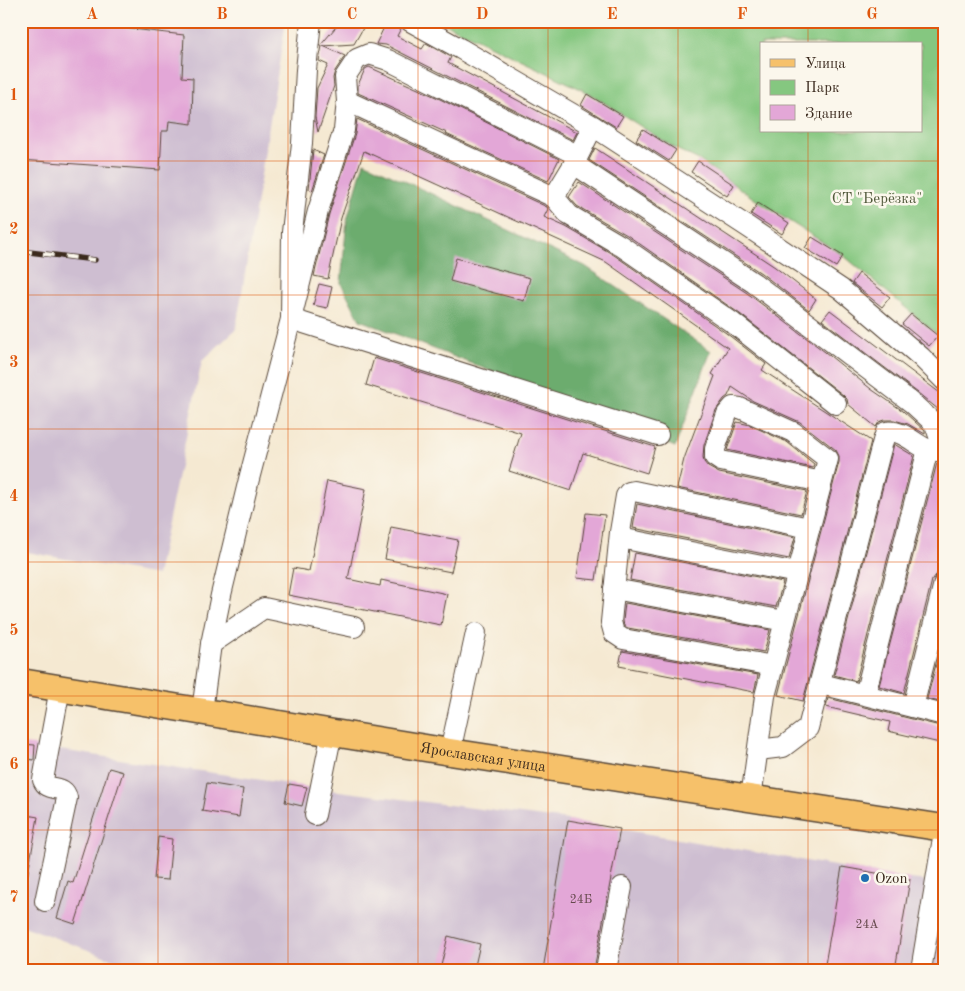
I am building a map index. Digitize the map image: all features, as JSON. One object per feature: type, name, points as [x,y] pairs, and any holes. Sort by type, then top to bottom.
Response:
[{"type":"main road","name":"Ярославская улица","points":[[21,682],[944,830]]},
{"type":"lane","points":[[292,319],[292,232],[302,143],[311,21]]},
{"type":"lane","points":[[410,21],[462,49],[593,126],[740,221],[841,289],[921,357],[944,380]]},
{"type":"lane","points":[[202,711],[211,644],[221,594],[249,479],[292,319],[318,211],[344,130],[347,101],[345,77],[357,59],[369,54],[388,60],[576,160],[754,283],[911,402],[935,424],[939,451],[865,695]]},
{"type":"lane","points":[[347,101],[554,197],[569,215],[620,245],[733,322],[836,404]]},
{"type":"lane","points":[[554,197],[593,126]]},
{"type":"lane","points":[[292,319],[658,435]]},
{"type":"lane","points":[[751,798],[765,696],[798,574],[822,482],[828,459],[793,432],[740,408],[734,408],[727,414],[715,449],[715,457],[721,461],[822,482]]},
{"type":"lane","points":[[758,750],[783,747],[808,728],[886,432],[900,433],[939,451]]},
{"type":"lane","points":[[773,666],[623,639],[614,633],[610,622],[626,496],[629,492],[634,491],[810,528]]},
{"type":"lane","points":[[620,538],[798,574]]},
{"type":"lane","points":[[913,707],[944,582]]},
{"type":"lane","points":[[614,589],[785,621]]},
{"type":"lane","points":[[211,644],[264,608],[354,627]]},
{"type":"lane","points":[[450,752],[476,633]]},
{"type":"lane","points":[[820,684],[944,715]]},
{"type":"lane","points":[[44,901],[67,798],[66,793],[49,787],[43,780],[60,688]]},
{"type":"lane","points":[[315,815],[332,732]]},
{"type":"lane","points":[[921,970],[944,830]]},
{"type":"lane","points":[[606,970],[622,887]]},
{"type":"shaded area","points":[[21,21],[286,21],[236,329],[202,361],[157,575],[21,551]]},
{"type":"shaded area","points":[[21,744],[307,787],[568,820],[910,879],[944,883],[944,970],[142,970],[21,925]]},
{"type":"green space","name":"СТ \"Берёзка\"","points":[[439,21],[944,21],[944,340],[843,255],[759,202],[699,160],[676,149],[589,93]]},
{"type":"green space","points":[[364,162],[585,266],[711,351],[675,447],[493,372],[360,320],[341,283],[347,220]]},
{"type":"building","points":[[21,21],[63,21],[184,35],[182,77],[193,78],[192,124],[169,121],[168,131],[162,131],[160,170],[21,160]]},
{"type":"building","points":[[346,21],[367,21],[354,44],[323,46],[345,56],[335,71],[333,78],[334,86],[318,132],[315,117],[317,88],[328,65],[319,61],[322,46],[320,46],[335,28]]},
{"type":"building","points":[[387,21],[399,24],[401,28],[397,36],[422,49],[426,43],[451,57],[448,63],[577,132],[573,140],[386,45],[376,44]]},
{"type":"building","points":[[369,67],[436,97],[559,159],[548,181],[358,93],[358,85],[365,69]]},
{"type":"building","points":[[587,94],[623,116],[616,127],[581,105]]},
{"type":"building","points":[[357,119],[547,207],[548,209],[544,217],[566,227],[614,255],[726,333],[766,364],[762,370],[871,441],[803,701],[778,695],[839,462],[836,450],[800,422],[753,401],[732,387],[728,396],[716,410],[704,445],[704,462],[708,467],[719,473],[807,491],[801,514],[677,488],[684,459],[715,376],[712,374],[728,348],[606,262],[364,151],[341,218],[328,279],[314,276],[329,214],[355,134]]},
{"type":"building","points":[[643,129],[676,150],[669,161],[636,140]]},
{"type":"building","points":[[595,148],[775,267],[816,299],[809,310],[761,273],[589,160]]},
{"type":"building","points":[[313,150],[324,155],[312,191],[309,189]]},
{"type":"building","points":[[698,161],[734,185],[727,196],[691,172]]},
{"type":"building","points":[[579,182],[747,293],[871,389],[903,411],[925,431],[925,434],[908,424],[894,420],[879,422],[876,427],[848,404],[847,399],[843,395],[740,314],[627,235],[577,206],[569,197]]},
{"type":"building","points":[[758,203],[789,223],[782,234],[751,214]]},
{"type":"building","points":[[812,237],[843,256],[836,267],[805,248]]},
{"type":"building","points":[[456,258],[530,278],[524,301],[450,281]]},
{"type":"building","points":[[859,273],[890,297],[882,307],[852,283]]},
{"type":"building","points":[[319,284],[332,287],[327,308],[313,305]]},
{"type":"building","points":[[830,310],[944,396],[944,414],[822,320]]},
{"type":"building","points":[[911,314],[938,336],[929,346],[902,324]]},
{"type":"building","points":[[374,358],[655,447],[647,473],[583,453],[571,491],[509,471],[521,433],[366,385]]},
{"type":"building","points":[[737,422],[750,425],[787,442],[814,464],[813,468],[727,450]]},
{"type":"building","points":[[894,444],[914,456],[856,681],[834,675]]},
{"type":"building","points":[[937,463],[944,465],[944,547],[937,574],[932,580],[904,693],[879,686]]},
{"type":"building","points":[[327,481],[366,489],[348,579],[380,586],[381,580],[447,594],[441,625],[288,595],[293,568],[309,571]]},
{"type":"building","points":[[637,504],[795,537],[789,559],[633,528]]},
{"type":"building","points":[[586,513],[605,515],[596,580],[577,578]]},
{"type":"building","points":[[391,527],[458,540],[451,572],[385,559]]},
{"type":"building","points":[[635,553],[783,582],[776,607],[630,580]]},
{"type":"building","points":[[625,603],[770,630],[764,652],[628,628],[624,626],[623,621]]},
{"type":"building","points":[[944,633],[944,703],[927,699]]},
{"type":"building","points":[[622,651],[758,675],[754,692],[619,666]]},
{"type":"building","points":[[828,698],[944,727],[944,744],[888,731],[890,722],[826,707]]},
{"type":"building","points":[[21,744],[35,745],[34,760],[21,758]]},
{"type":"building","points":[[109,768],[123,772],[75,924],[57,918],[68,881],[73,883]]},
{"type":"building","points":[[207,783],[243,789],[239,817],[202,811]]},
{"type":"building","points":[[289,784],[307,787],[302,806],[285,802]]},
{"type":"building","points":[[21,814],[38,817],[27,878],[21,877]]},
{"type":"building","points":[[568,820],[620,829],[594,970],[543,970]]},
{"type":"building","points":[[158,837],[172,839],[168,880],[154,879]]},
{"type":"building","points":[[842,867],[910,879],[895,970],[824,970]]},
{"type":"building","points":[[448,936],[480,944],[474,970],[440,970]]},
{"type":"railway","points":[[21,251],[95,260]]},
{"type":"place","name":"Ozon","points":[[865,878]]}]
